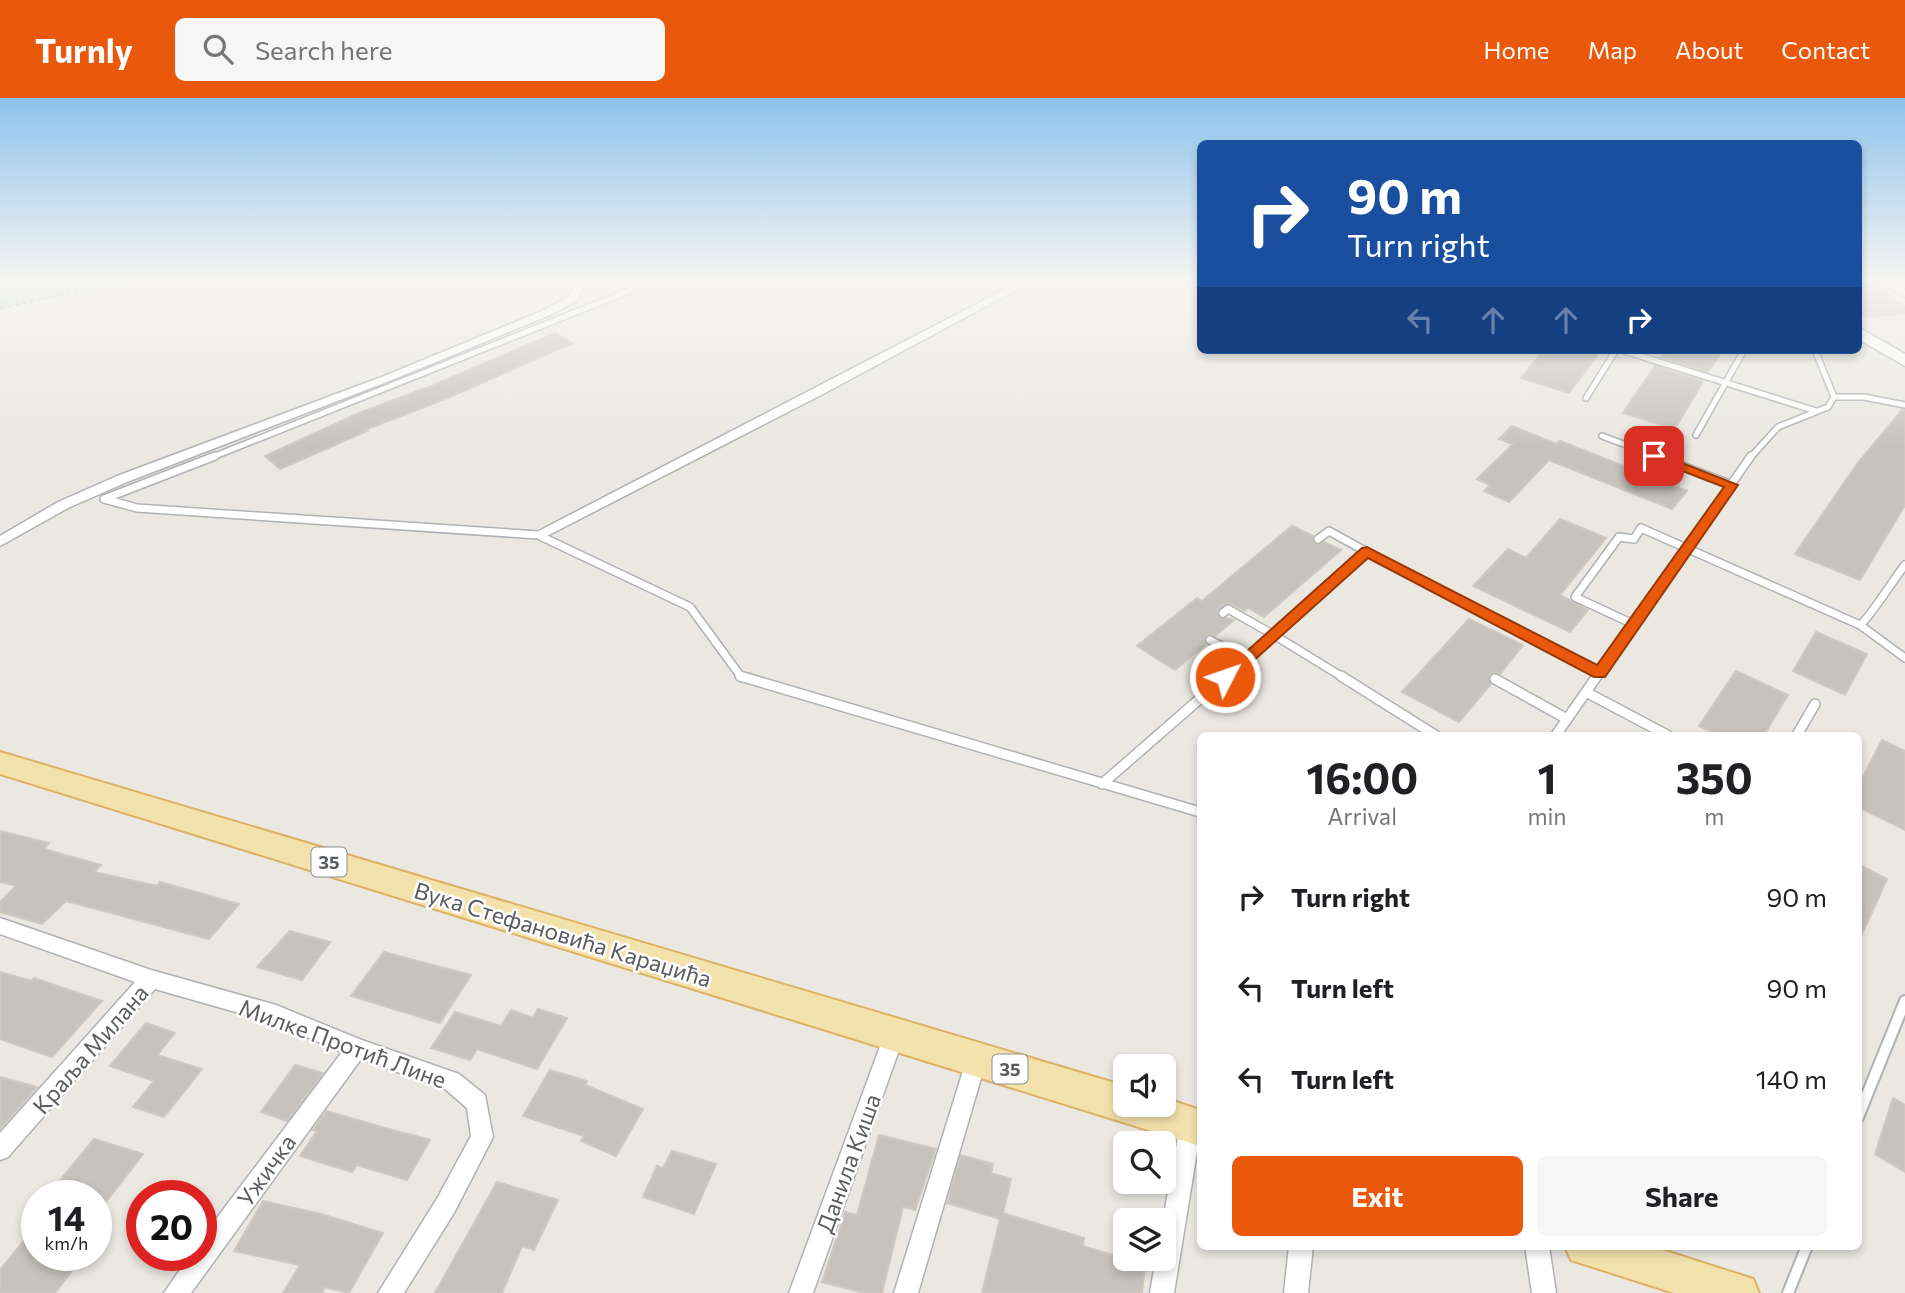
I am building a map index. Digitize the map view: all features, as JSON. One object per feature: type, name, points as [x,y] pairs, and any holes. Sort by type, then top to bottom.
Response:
[{"type":"main road","name":"Вука Стефановића Караџића","points":[[2,766],[306,855],[657,964],[1113,1100]]},
{"type":"main road","name":"Вука Стефановића Караџића","points":[[1167,1117],[1196,1126]]},
{"type":"main road","points":[[1598,1250],[1740,1293]]},
{"type":"street","points":[[0,542],[63,505],[122,479],[388,378],[488,337]]},
{"type":"street","points":[[538,535],[923,337]]},
{"type":"street","points":[[1866,337],[1905,361]]},
{"type":"street","name":"Милке Протић Лине","points":[[0,926],[151,979],[276,1014],[357,1048],[452,1081],[477,1103],[482,1137],[446,1205],[390,1293]]},
{"type":"street","name":"Краља Милана","points":[[0,1149],[151,979]]},
{"type":"street","name":"Данила Киша","points":[[801,1293],[895,1033]]},
{"type":"street","name":"Ужичка","points":[[176,1293],[357,1048]]},
{"type":"street","points":[[906,1293],[977,1058]]},
{"type":"street","points":[[1162,1293],[1196,1126]]},
{"type":"street","points":[[1296,1293],[1301,1250]]},
{"type":"street","points":[[1538,1250],[1544,1293]]},
{"type":"lane","points":[[517,337],[104,499],[137,508],[538,535],[690,607],[741,678],[1197,811]]},
{"type":"lane","points":[[1586,398],[1615,354]]},
{"type":"lane","points":[[1631,354],[1816,411]]},
{"type":"lane","points":[[1696,435],[1742,354]]},
{"type":"lane","points":[[1817,354],[1834,397]]},
{"type":"lane","points":[[1834,397],[1864,397],[1905,405]]},
{"type":"lane","points":[[1558,732],[1757,448],[1779,427],[1828,407],[1834,397]]},
{"type":"lane","points":[[1602,436],[1731,485]]},
{"type":"lane","points":[[1633,625],[1575,597],[1619,537],[1634,539],[1641,528],[1860,625],[1905,657]]},
{"type":"lane","points":[[1318,539],[1329,531],[1599,673]]},
{"type":"lane","points":[[1102,784],[1367,552]]},
{"type":"lane","points":[[1860,625],[1865,622],[1882,594],[1905,565]]},
{"type":"lane","points":[[1223,613],[1228,609],[1274,635],[1430,732]]},
{"type":"lane","points":[[1210,640],[1246,659]]},
{"type":"lane","points":[[1495,679],[1567,719]]},
{"type":"lane","points":[[1586,692],[1661,732]]},
{"type":"lane","points":[[1799,732],[1815,704]]},
{"type":"lane","points":[[1862,1107],[1905,1001]]},
{"type":"lane","points":[[1788,1293],[1805,1250]]},
{"type":"building","points":[[546,337],[562,337],[573,343],[445,399],[365,430],[367,431],[280,469],[265,456],[359,413],[429,387]]},
{"type":"building","points":[[1541,354],[1598,354],[1569,393],[1521,378]]},
{"type":"building","points":[[1663,354],[1720,354],[1708,372],[1661,357]]},
{"type":"building","points":[[1655,366],[1703,381],[1675,429],[1623,413]]},
{"type":"building","points":[[1902,410],[1905,410],[1905,505],[1860,580],[1795,554],[1857,464]]},
{"type":"building","points":[[1512,426],[1557,444],[1560,441],[1687,491],[1672,509],[1549,460],[1509,502],[1484,491],[1490,485],[1477,479],[1513,444],[1499,439]]},
{"type":"building","points":[[1560,519],[1606,538],[1560,595],[1588,610],[1570,632],[1473,586],[1508,549],[1526,558]]},
{"type":"building","points":[[1292,526],[1313,536],[1315,544],[1324,542],[1341,550],[1264,617],[1248,608],[1244,611],[1230,603],[1225,604],[1218,610],[1218,616],[1234,620],[1215,636],[1206,635],[1206,644],[1175,670],[1137,646],[1197,598],[1202,601]]},
{"type":"building","points":[[1469,619],[1523,645],[1500,674],[1494,672],[1489,675],[1491,684],[1459,722],[1402,692]]},
{"type":"building","points":[[1816,632],[1867,654],[1845,695],[1793,671]]},
{"type":"building","points":[[1736,671],[1788,695],[1766,732],[1712,732],[1699,726]]},
{"type":"building","points":[[1882,740],[1905,751],[1905,830],[1862,809],[1862,778]]},
{"type":"building","points":[[0,831],[49,843],[44,849],[101,865],[94,872],[157,886],[160,882],[239,904],[209,939],[66,901],[42,924],[0,912],[0,902],[16,886],[0,882]]},
{"type":"building","points":[[1862,866],[1887,879],[1862,934]]},
{"type":"building","points":[[290,931],[330,942],[302,980],[257,967]]},
{"type":"building","points":[[384,952],[471,975],[440,1023],[351,996]]},
{"type":"building","points":[[0,972],[32,981],[34,978],[102,1001],[52,1057],[0,1039]]},
{"type":"building","points":[[538,1009],[567,1018],[537,1069],[477,1049],[470,1060],[431,1048],[455,1012],[501,1026],[511,1010],[533,1018]]},
{"type":"building","points":[[146,1023],[175,1033],[157,1055],[202,1069],[164,1117],[133,1107],[154,1081],[110,1066]]},
{"type":"building","points":[[295,1065],[323,1073],[287,1121],[261,1112]]},
{"type":"building","points":[[550,1070],[587,1081],[585,1085],[643,1109],[616,1156],[581,1141],[584,1136],[523,1116]]},
{"type":"building","points":[[0,1077],[37,1087],[0,1129]]},
{"type":"building","points":[[1893,1098],[1905,1105],[1905,1172],[1875,1154]]},
{"type":"building","points":[[327,1111],[430,1140],[407,1180],[357,1165],[352,1172],[300,1156],[317,1131],[313,1130]]},
{"type":"building","points":[[879,1135],[936,1149],[915,1210],[903,1207],[882,1293],[864,1293],[822,1282],[845,1212],[857,1215]]},
{"type":"building","points":[[94,1139],[143,1154],[112,1194],[112,1180],[60,1180]]},
{"type":"building","points":[[672,1151],[716,1164],[694,1214],[643,1197],[657,1166],[663,1168]]},
{"type":"building","points":[[961,1155],[993,1164],[991,1173],[1011,1179],[1003,1213],[1084,1238],[1083,1246],[1113,1255],[1113,1271],[1144,1271],[1142,1293],[982,1293],[1000,1219],[947,1203]]},
{"type":"building","points":[[497,1182],[558,1200],[534,1250],[522,1246],[502,1293],[435,1293]]},
{"type":"building","points":[[263,1201],[321,1214],[383,1233],[349,1293],[324,1287],[323,1293],[283,1293],[300,1265],[234,1251]]},
{"type":"building","points":[[21,1244],[21,1271],[72,1271],[55,1293],[0,1293],[0,1270]]},
{"type":"route","points":[[1225,677],[1367,552],[1599,673],[1731,485],[1654,456]]}]
